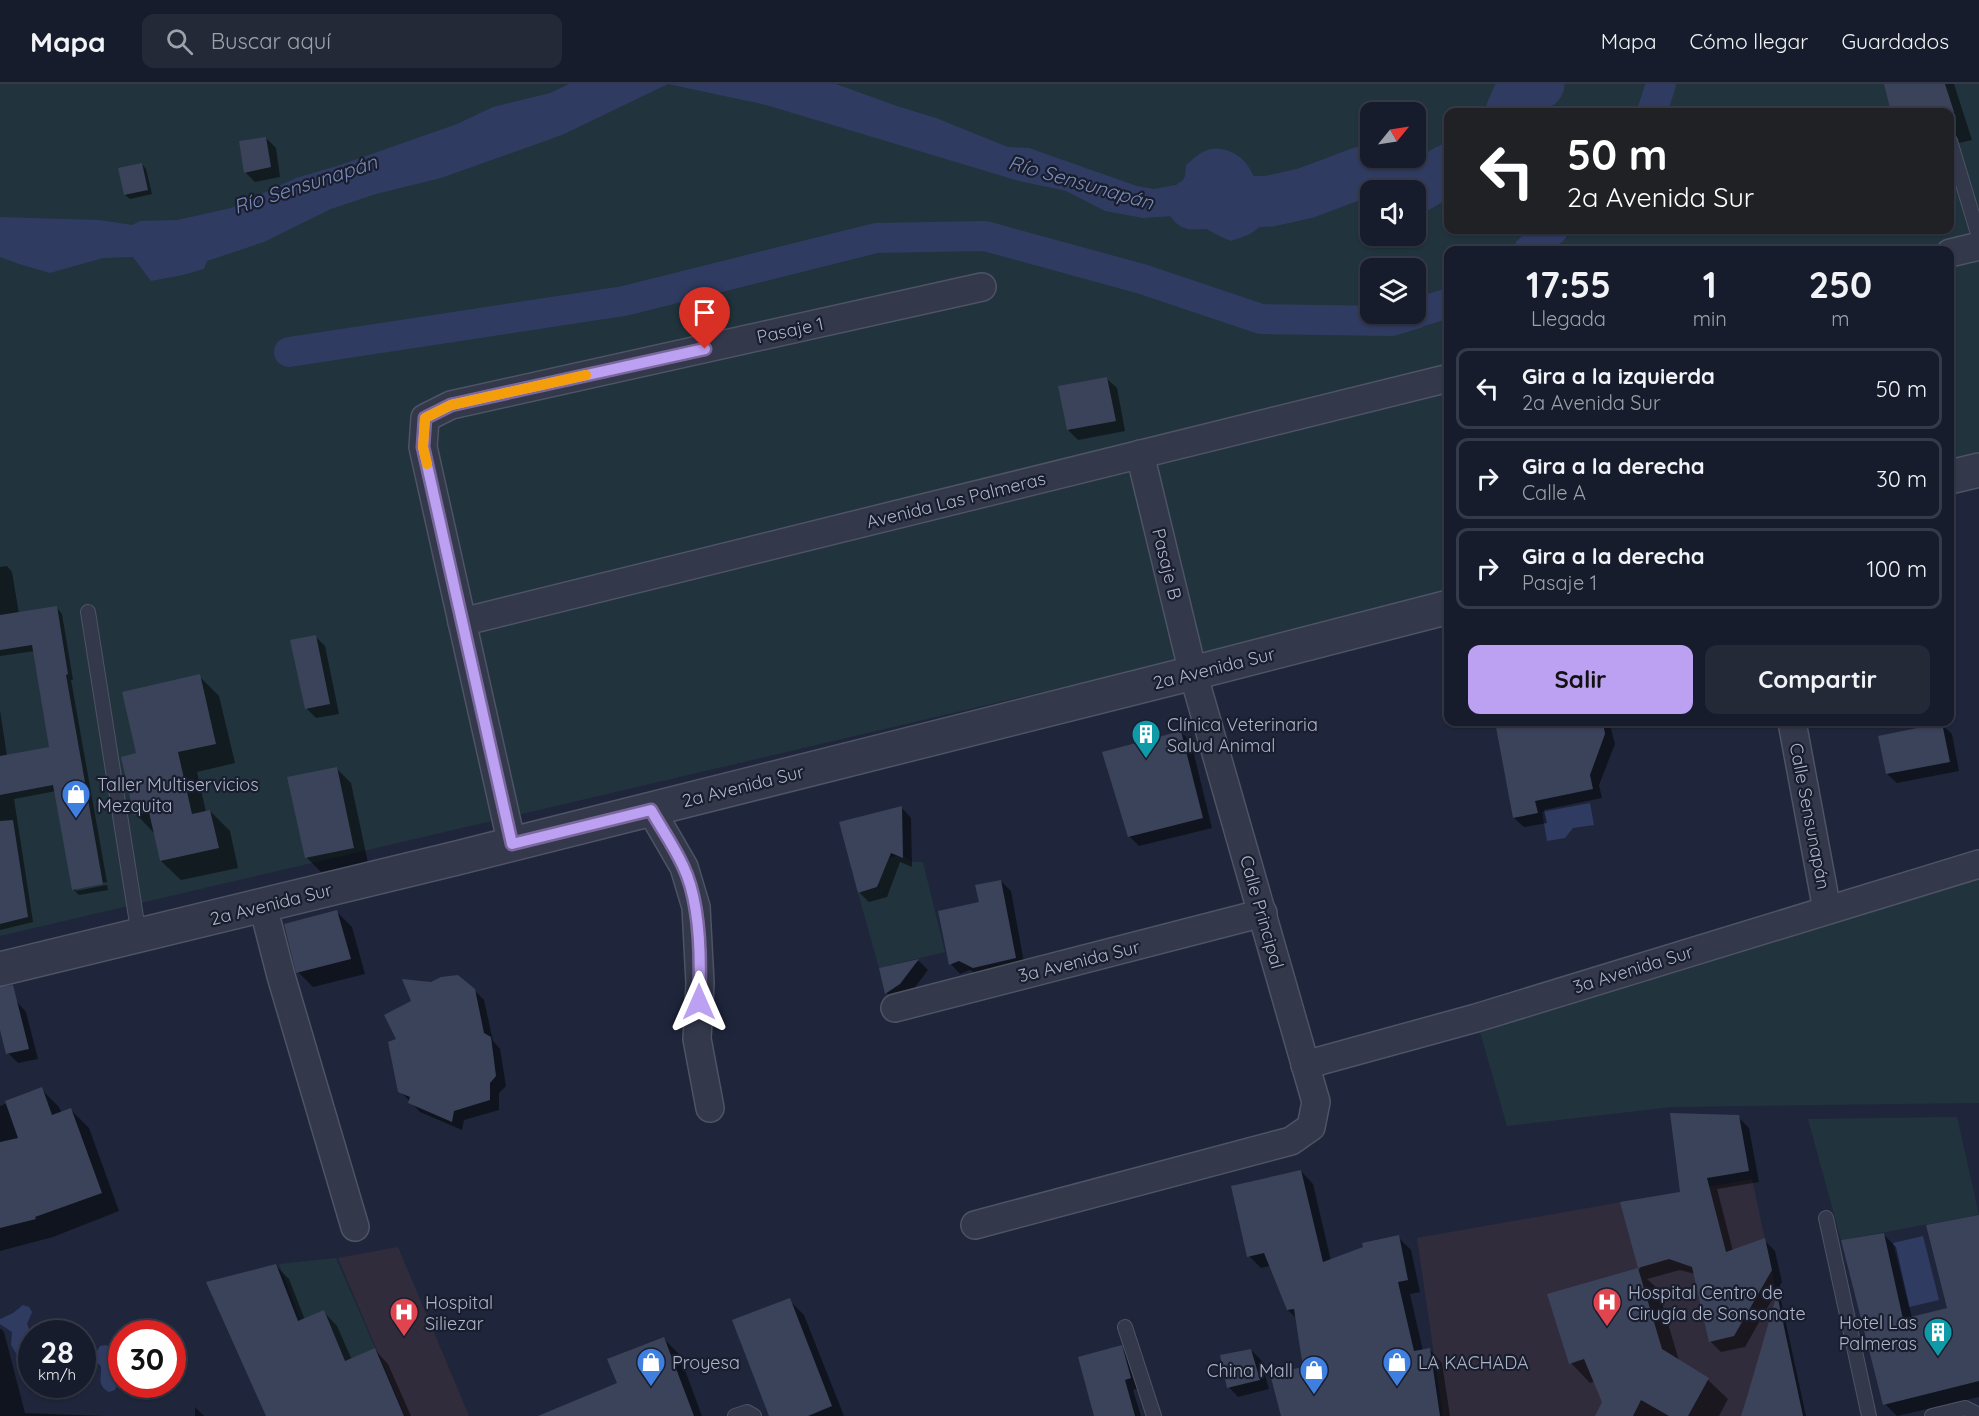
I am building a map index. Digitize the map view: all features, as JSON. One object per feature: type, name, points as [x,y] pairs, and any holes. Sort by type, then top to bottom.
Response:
[{"type":"street","points":[[1954,252],[1979,246]]},
{"type":"street","name":"Pasaje 1","points":[[462,622],[423,447],[425,418],[451,405],[982,287]]},
{"type":"street","name":"Avenida Las Palmeras","points":[[462,622],[1444,379]]},
{"type":"street","name":"Pasaje B","points":[[1140,454],[1193,673]]},
{"type":"street","points":[[1954,476],[1979,470]]},
{"type":"street","name":"2a Avenida Sur","points":[[0,969],[139,937],[651,810],[1444,608]]},
{"type":"street","points":[[462,622],[512,844]]},
{"type":"street","name":"Calle Principal","points":[[975,1225],[1291,1141],[1311,1127],[1316,1102],[1193,673]]},
{"type":"street","name":"Calle Sensunapán","points":[[1793,726],[1827,910]]},
{"type":"street","points":[[651,810],[684,867],[696,908],[700,983],[697,1039],[710,1108]]},
{"type":"street","name":"3a Avenida Sur","points":[[1305,1065],[1476,1018],[1970,866]]},
{"type":"street","points":[[263,906],[281,976],[355,1227]]},
{"type":"street","name":"3a Avenida Sur","points":[[896,1008],[1263,913]]},
{"type":"lane","points":[[1954,154],[1979,237]]},
{"type":"lane","points":[[88,612],[139,937]]},
{"type":"lane","points":[[1826,1218],[1869,1416]]},
{"type":"lane","points":[[1125,1327],[1154,1416]]},
{"type":"lane","points":[[1932,1416],[1965,1408],[1979,1415]]},
{"type":"lane","points":[[735,1416],[747,1412],[754,1416]]},
{"type":"shaded area","points":[[0,84],[1979,84],[1979,473],[1954,479],[1954,246],[1444,246],[1444,598],[0,936]]},
{"type":"shaded area","points":[[902,855],[912,862],[923,862],[945,952],[879,968],[858,893],[879,887],[876,873],[884,871],[889,858]]},
{"type":"shaded area","points":[[1979,878],[1979,1103],[1672,1107],[1507,1126],[1476,1018]]},
{"type":"shaded area","points":[[1957,1117],[1979,1215],[1841,1240],[1808,1119]]},
{"type":"shaded area","name":"Hospital Centro de Cirugía de Sonsonate","points":[[1752,1179],[1803,1416],[1443,1416],[1417,1238]]},
{"type":"shaded area","name":"Hospital Siliezar","points":[[398,1247],[469,1416],[405,1416],[338,1258]]},
{"type":"shaded area","points":[[336,1258],[375,1348],[321,1372],[279,1264]]},
{"type":"water","points":[[569,84],[668,84],[562,135],[441,178],[376,194],[331,209],[264,242],[207,261],[204,269],[183,275],[151,281],[133,257],[103,258],[50,273],[0,257],[0,217],[99,220],[132,225],[140,221],[177,220],[231,208],[296,178],[457,124],[493,107],[550,93]]},
{"type":"water","points":[[668,84],[836,84],[936,118],[1008,147],[1029,148],[1137,186],[1154,189],[1181,184],[1185,176],[1186,165],[1202,152],[1210,149],[1226,150],[1236,154],[1248,166],[1260,192],[1262,220],[1260,226],[1254,231],[1231,241],[1210,231],[1191,215],[1143,218],[1105,211],[1066,191],[1019,181],[766,105]]},
{"type":"water","points":[[1590,803],[1594,825],[1573,828],[1565,838],[1547,841],[1542,812]]},
{"type":"water","points":[[1923,1236],[1939,1300],[1909,1307],[1893,1243]]},
{"type":"water","points":[[23,1305],[29,1307],[32,1312],[29,1320],[18,1320],[18,1355],[11,1345],[12,1332],[0,1324],[0,1319]]},
{"type":"water","points":[[100,1346],[108,1346],[108,1391],[102,1387],[101,1366],[96,1362],[96,1353]]},
{"type":"building","points":[[1884,84],[1945,84],[1953,108],[1890,108]]},
{"type":"building","points":[[266,137],[271,167],[244,173],[239,141]]},
{"type":"building","points":[[142,163],[148,190],[124,195],[118,168]]},
{"type":"building","points":[[1107,377],[1116,421],[1067,430],[1058,386]]},
{"type":"building","points":[[57,606],[68,674],[66,675],[103,884],[72,890],[53,785],[0,795],[0,756],[49,747],[32,645],[0,650],[0,615]]},
{"type":"building","points":[[316,635],[330,704],[305,709],[290,640]]},
{"type":"building","points":[[200,674],[216,744],[178,752],[192,814],[210,810],[219,848],[160,861],[149,812],[134,815],[121,757],[136,753],[122,692]]},
{"type":"building","points":[[1496,726],[1604,726],[1605,734],[1590,775],[1593,789],[1535,801],[1538,813],[1513,818]]},
{"type":"building","points":[[1927,726],[1943,726],[1950,762],[1886,774],[1878,736]]},
{"type":"building","points":[[1181,731],[1203,818],[1128,837],[1102,752]]},
{"type":"building","points":[[337,767],[354,848],[305,858],[287,777]]},
{"type":"building","points":[[902,806],[903,858],[891,853],[877,887],[858,893],[839,822]]},
{"type":"building","points":[[13,820],[28,917],[0,924],[0,821]]},
{"type":"building","points":[[1001,880],[1016,958],[973,968],[959,961],[949,965],[938,911],[979,902],[975,885]]},
{"type":"building","points":[[337,910],[351,959],[296,973],[284,924]]},
{"type":"building","points":[[919,959],[900,984],[885,994],[879,968]]},
{"type":"building","points":[[458,975],[475,989],[484,1033],[491,1037],[496,1076],[490,1083],[490,1100],[454,1111],[452,1122],[408,1103],[410,1097],[398,1092],[388,1042],[396,1039],[384,1015],[411,1001],[402,979],[431,982],[441,977]]},
{"type":"building","points":[[13,985],[29,1049],[6,1054],[0,1030],[0,987]]},
{"type":"building","points":[[42,1087],[52,1115],[71,1108],[102,1193],[35,1217],[36,1219],[0,1228],[0,1142],[18,1138],[5,1101]]},
{"type":"building","points":[[1670,1113],[1739,1115],[1749,1171],[1707,1178],[1726,1252],[1765,1238],[1772,1270],[1734,1336],[1709,1342],[1692,1267],[1669,1259],[1638,1268],[1620,1202],[1680,1192]]},
{"type":"building","points":[[1301,1170],[1323,1262],[1363,1247],[1362,1243],[1399,1235],[1408,1280],[1398,1282],[1414,1351],[1430,1348],[1440,1416],[1281,1416],[1270,1374],[1303,1367],[1294,1309],[1287,1310],[1264,1253],[1247,1257],[1231,1186]]},
{"type":"building","points":[[1979,1215],[1979,1381],[1883,1405],[1841,1240],[1884,1233],[1903,1319],[1947,1308],[1926,1225]]},
{"type":"building","points":[[276,1264],[298,1321],[324,1310],[345,1361],[375,1348],[404,1416],[266,1416],[206,1282]]},
{"type":"building","points":[[1638,1268],[1662,1349],[1709,1378],[1688,1416],[1669,1416],[1641,1400],[1633,1416],[1595,1416],[1602,1402],[1584,1359],[1569,1364],[1547,1294]]},
{"type":"building","points":[[1777,1294],[1803,1416],[1741,1416],[1747,1397]]},
{"type":"building","points":[[790,1298],[832,1406],[808,1416],[769,1416],[732,1320]]},
{"type":"building","name":"Proyesa","points":[[664,1337],[694,1416],[538,1416],[617,1383],[607,1359]]},
{"type":"building","points":[[1122,1345],[1131,1378],[1125,1380],[1135,1416],[1094,1416],[1078,1357]]},
{"type":"building","points":[[1251,1349],[1260,1380],[1227,1388],[1220,1355]]},
{"type":"waterway","name":"Río Sensunapán","points":[[1513,108],[1519,93],[1539,84]]},
{"type":"waterway","points":[[1653,108],[1661,84]]},
{"type":"waterway","name":"Río Sensunapán","points":[[1193,204],[1270,201],[1306,193],[1362,172],[1391,175],[1416,188],[1444,172]]},
{"type":"waterway","points":[[1534,246],[1548,234]]},
{"type":"waterway","points":[[289,352],[624,301],[876,238],[985,236],[1142,279],[1261,319],[1360,321]]},
{"type":"waterway","points":[[1426,310],[1444,305]]},
{"type":"slow traffic","points":[[427,464],[423,447],[425,418],[451,405],[586,375]]},
{"type":"place","name":"Clínica Veterinaria Salud Animal","points":[[1146,760]]},
{"type":"place","name":"Taller Multiservicios Mezquita","points":[[76,820]]},
{"type":"place","name":"Hospital Centro de Cirugía de Sonsonate","points":[[1607,1328]]},
{"type":"place","name":"Hospital Siliezar","points":[[404,1338]]},
{"type":"place","name":"Hotel Las Palmeras","points":[[1938,1358]]},
{"type":"place","name":"Proyesa","points":[[651,1388]]},
{"type":"place","name":"LA KACHADA","points":[[1397,1388]]},
{"type":"place","name":"China Mall","points":[[1314,1396]]},
{"type":"route","points":[[699,1002],[696,908],[684,867],[651,810],[512,844],[423,447],[425,418],[451,405],[705,349]]}]
